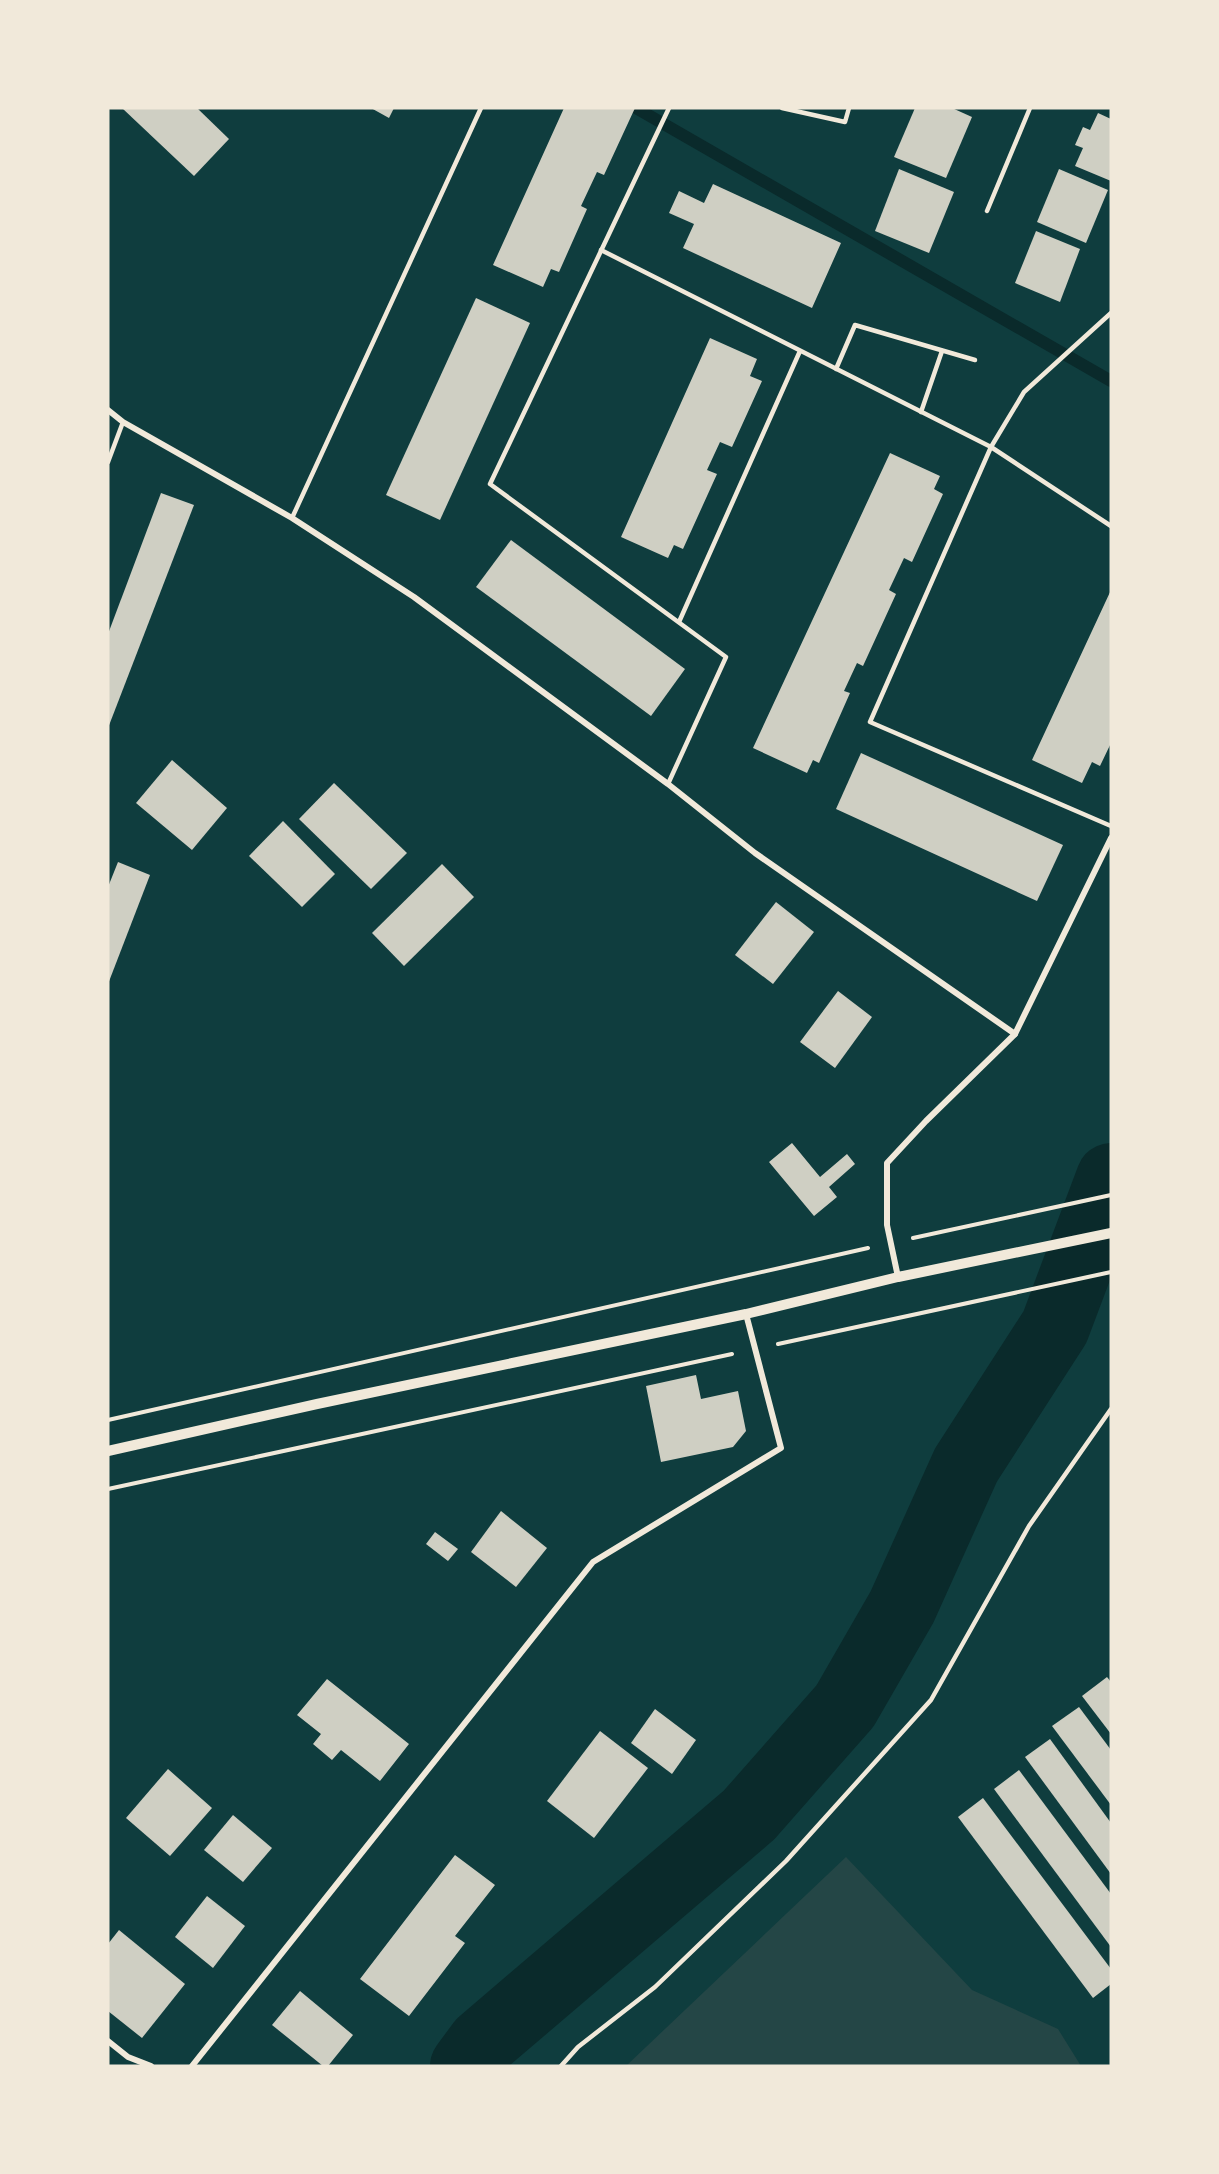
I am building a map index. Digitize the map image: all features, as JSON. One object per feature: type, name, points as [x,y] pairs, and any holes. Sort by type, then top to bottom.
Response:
[{"type":"street","points":[[108,410],[123,422],[292,518],[414,597],[668,784],[755,853],[1015,1034]]},
{"type":"street","points":[[898,1277],[887,1225],[887,1163],[926,1121],[1015,1034],[1111,838]]},
{"type":"street","points":[[108,1451],[317,1404],[746,1314],[898,1277],[1111,1233]]},
{"type":"street","points":[[192,2066],[593,1562],[782,1448],[746,1314]]},
{"type":"street","points":[[108,2041],[128,2057],[151,2066]]},
{"type":"lane","points":[[292,518],[481,108]]},
{"type":"lane","points":[[668,784],[726,657],[490,484],[669,108]]},
{"type":"lane","points":[[782,108],[845,123],[849,108]]},
{"type":"lane","points":[[987,211],[1030,108]]},
{"type":"lane","points":[[601,250],[991,447],[1111,526]]},
{"type":"lane","points":[[1111,313],[1024,392],[991,447],[870,722],[1111,826]]},
{"type":"lane","points":[[836,369],[855,325],[975,360]]},
{"type":"lane","points":[[679,622],[800,351]]},
{"type":"lane","points":[[921,412],[942,351]]},
{"type":"lane","points":[[108,462],[123,422]]},
{"type":"lane","points":[[561,2066],[578,2047],[655,1987],[786,1861],[931,1700],[1029,1526],[1111,1408]]},
{"type":"path","points":[[108,1420],[1111,1195]]},
{"type":"path","points":[[108,1489],[1111,1272]]},
{"type":"shaded area","points":[[846,1857],[972,1990],[1058,2029],[1081,2066],[626,2066]]},
{"type":"building","points":[[122,108],[197,108],[229,139],[194,176]]},
{"type":"building","points":[[371,108],[394,108],[389,118]]},
{"type":"building","points":[[564,108],[635,108],[604,175],[597,172],[581,206],[587,209],[559,272],[551,269],[543,287],[493,265]]},
{"type":"building","points":[[915,108],[952,108],[972,117],[946,178],[894,157]]},
{"type":"building","points":[[1098,113],[1111,119],[1111,181],[1075,166],[1083,148],[1075,145],[1083,127],[1090,130]]},
{"type":"building","points":[[899,169],[954,192],[929,253],[875,231]]},
{"type":"building","points":[[1059,169],[1108,190],[1086,243],[1037,222]]},
{"type":"building","points":[[713,184],[841,243],[812,308],[683,248],[694,224],[669,213],[679,191],[704,203]]},
{"type":"building","points":[[1036,231],[1080,249],[1060,302],[1015,283]]},
{"type":"building","points":[[476,298],[530,323],[440,520],[386,495]]},
{"type":"building","points":[[710,338],[757,359],[750,376],[762,381],[732,447],[720,442],[707,470],[717,474],[683,549],[674,545],[668,558],[621,537]]},
{"type":"building","points":[[890,453],[940,476],[934,489],[943,494],[912,562],[904,558],[889,590],[896,594],[863,666],[857,663],[844,691],[850,693],[819,763],[813,760],[807,773],[753,748]]},
{"type":"building","points":[[161,493],[194,505],[108,728],[108,634]]},
{"type":"building","points":[[511,540],[685,669],[651,716],[476,587]]},
{"type":"building","points":[[1111,590],[1111,743],[1100,766],[1092,762],[1082,783],[1032,760]]},
{"type":"building","points":[[861,753],[1063,845],[1037,901],[836,809]]},
{"type":"building","points":[[172,760],[227,808],[192,850],[136,803]]},
{"type":"building","points":[[334,783],[407,853],[371,889],[299,819]]},
{"type":"building","points":[[283,821],[335,874],[302,907],[249,856]]},
{"type":"building","points":[[118,862],[150,875],[108,984],[108,887]]},
{"type":"building","points":[[442,864],[474,897],[404,966],[372,933]]},
{"type":"building","points":[[776,902],[814,932],[773,984],[735,955]]},
{"type":"building","points":[[838,991],[872,1017],[835,1068],[800,1042]]},
{"type":"building","points":[[792,1143],[820,1177],[847,1154],[855,1164],[829,1187],[837,1197],[814,1216],[769,1162]]},
{"type":"building","points":[[696,1375],[701,1399],[738,1391],[746,1431],[733,1447],[661,1462],[646,1386]]},
{"type":"building","points":[[501,1511],[547,1548],[516,1587],[471,1552]]},
{"type":"building","points":[[435,1532],[458,1549],[448,1561],[426,1544]]},
{"type":"building","points":[[1107,1677],[1111,1682],[1111,1734],[1082,1696]]},
{"type":"building","points":[[327,1679],[409,1744],[380,1781],[341,1750],[332,1760],[313,1744],[321,1734],[297,1715]]},
{"type":"building","points":[[1079,1707],[1111,1750],[1111,1805],[1052,1726]]},
{"type":"building","points":[[655,1709],[696,1740],[672,1774],[631,1743]]},
{"type":"building","points":[[600,1731],[648,1768],[594,1838],[547,1801]]},
{"type":"building","points":[[1050,1739],[1111,1823],[1111,1874],[1025,1757]]},
{"type":"building","points":[[168,1769],[212,1808],[170,1856],[126,1818]]},
{"type":"building","points":[[1019,1770],[1111,1894],[1111,1947],[994,1789]]},
{"type":"building","points":[[983,1798],[1111,1969],[1111,1984],[1093,1998],[958,1817]]},
{"type":"building","points":[[233,1815],[272,1848],[243,1882],[204,1850]]},
{"type":"building","points":[[455,1855],[495,1885],[455,1936],[465,1943],[409,2016],[360,1979]]},
{"type":"building","points":[[207,1896],[245,1926],[213,1968],[175,1937]]},
{"type":"building","points":[[119,1930],[185,1984],[142,2038],[108,2011],[108,1944]]},
{"type":"building","points":[[300,1991],[353,2035],[328,2066],[323,2066],[272,2025]]},
{"type":"waterway","points":[[636,108],[1111,381]]},
{"type":"waterway","points":[[465,2066],[482,2043],[749,1815],[845,1706],[902,1607],[966,1465],[1055,1327],[1111,1178]]}]
